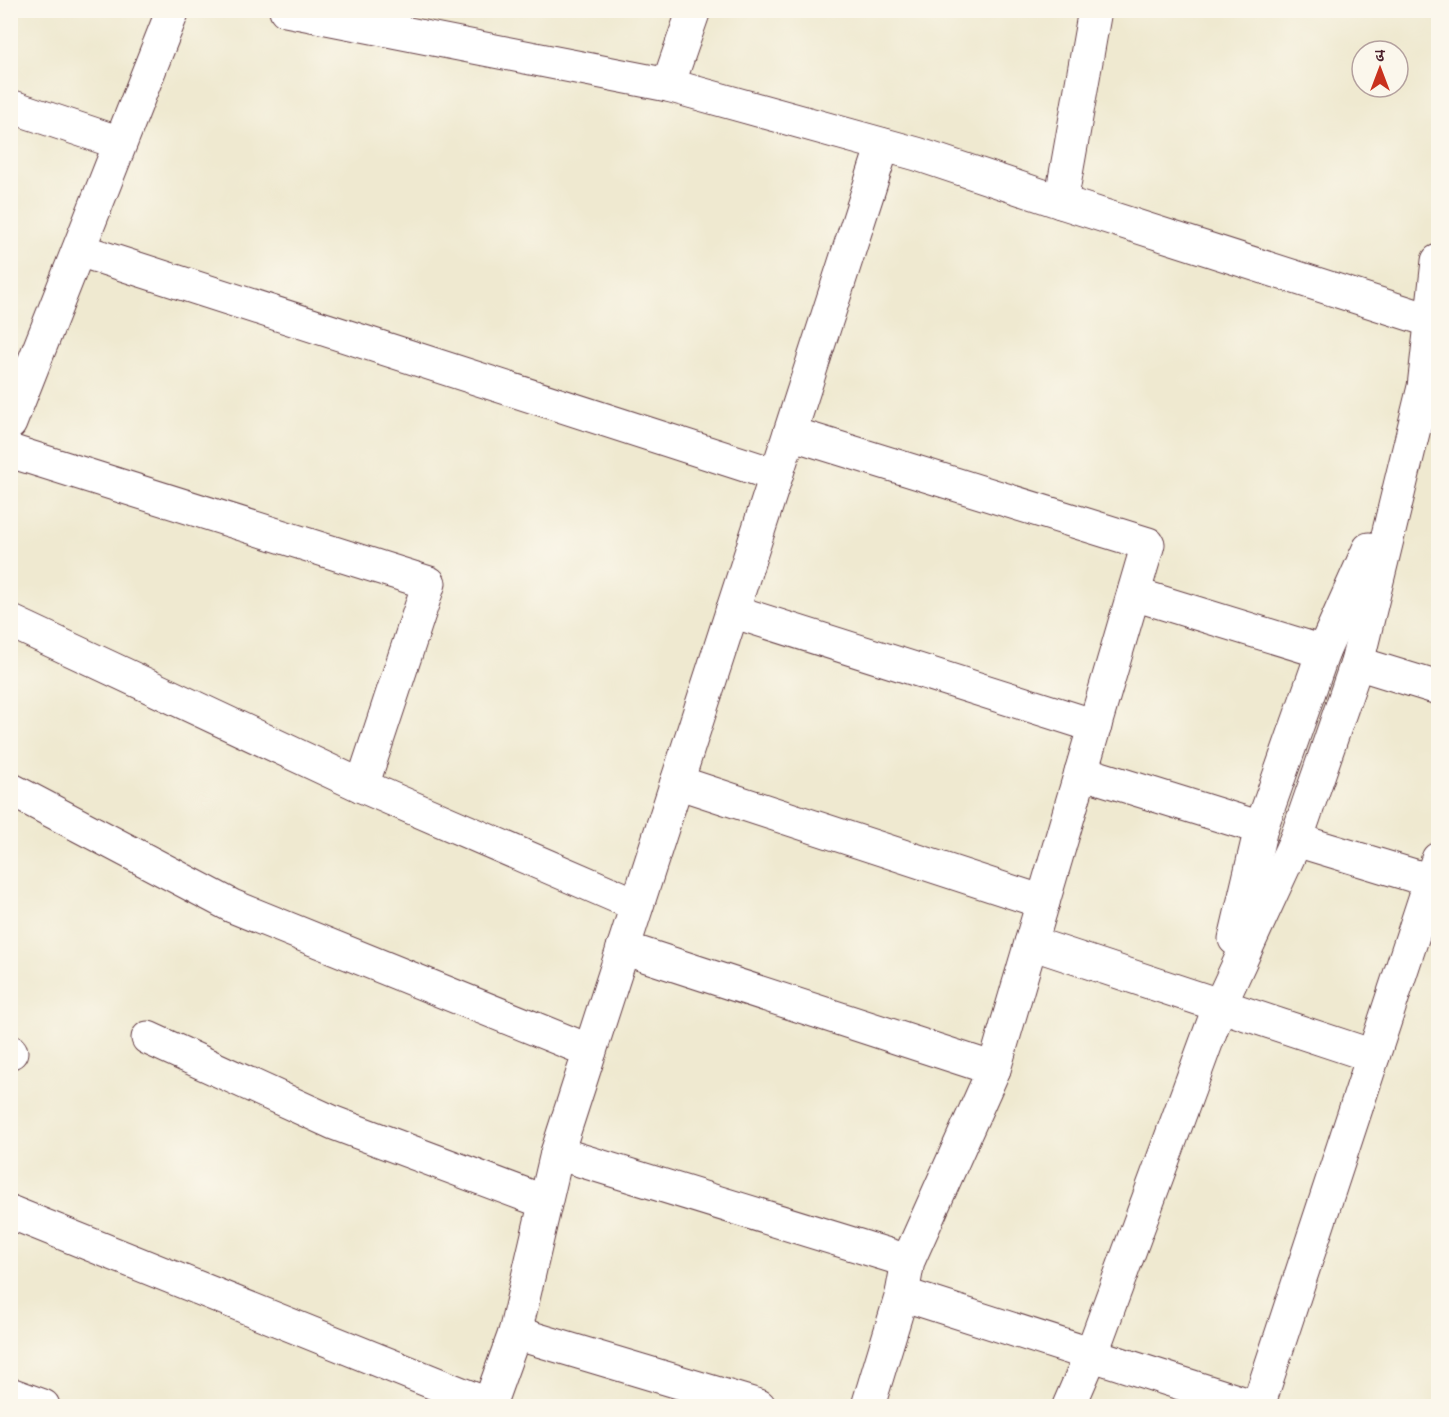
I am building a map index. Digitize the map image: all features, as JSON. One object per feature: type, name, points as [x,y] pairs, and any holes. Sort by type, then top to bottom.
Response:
[{"type":"street","points":[[10,423],[173,10]]},
{"type":"street","points":[[286,10],[668,85],[918,154],[1435,322]]},
{"type":"street","points":[[668,85],[694,10]]},
{"type":"street","points":[[1061,202],[1095,10]]},
{"type":"street","points":[[10,106],[120,143]]},
{"type":"street","points":[[10,1212],[489,1405],[515,1333],[557,1153],[883,145]]},
{"type":"street","points":[[79,250],[776,475]]},
{"type":"street","points":[[1070,1407],[1220,1005],[1296,840],[1357,663],[1424,387],[1435,322],[1438,261]]},
{"type":"street","points":[[790,433],[1148,544],[994,1068],[908,1262],[902,1294],[868,1407]]},
{"type":"street","points":[[10,451],[429,583],[362,786]]},
{"type":"street","points":[[1220,1005],[1261,828],[1323,652],[1405,468]]},
{"type":"street","points":[[1134,594],[1323,652]]},
{"type":"street","points":[[732,611],[1095,726]]},
{"type":"street","points":[[10,621],[362,786],[637,905]]},
{"type":"street","points":[[1357,663],[1438,688]]},
{"type":"street","points":[[1081,772],[1261,828]]},
{"type":"street","points":[[677,782],[1043,902]]},
{"type":"street","points":[[10,789],[232,906],[590,1052]]},
{"type":"street","points":[[1258,1407],[1373,1056],[1426,939],[1435,870],[1296,840]]},
{"type":"street","points":[[1031,943],[1373,1056]]},
{"type":"street","points":[[623,948],[994,1068]]},
{"type":"street","points":[[148,1038],[334,1123],[546,1202]]},
{"type":"street","points":[[557,1153],[908,1262]]},
{"type":"street","points":[[902,1294],[1252,1407]]},
{"type":"street","points":[[515,1333],[759,1407]]},
{"type":"street","points":[[1079,1407],[1091,1355]]},
{"type":"street","points":[[10,1394],[43,1407]]}]
